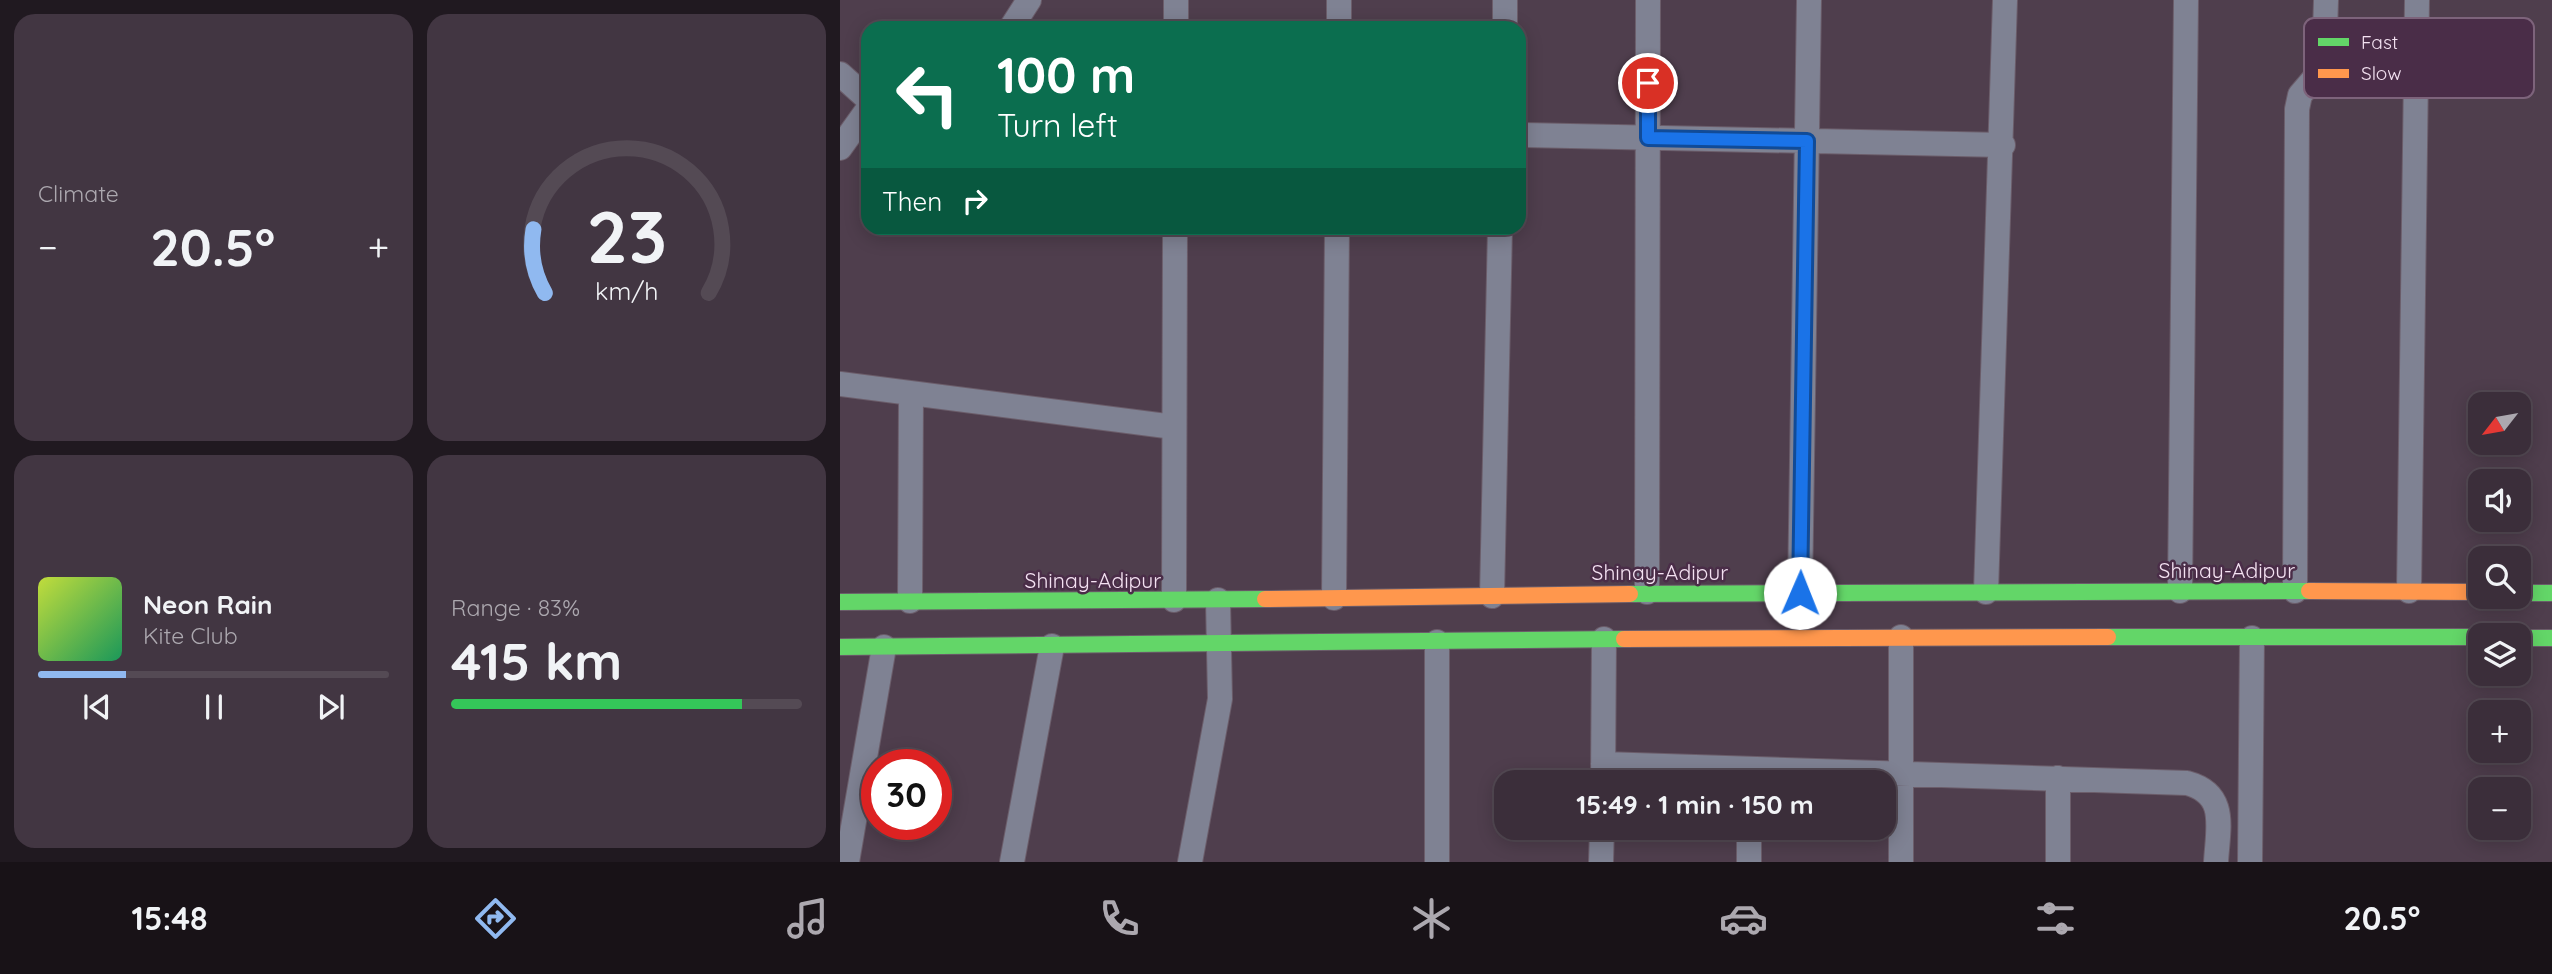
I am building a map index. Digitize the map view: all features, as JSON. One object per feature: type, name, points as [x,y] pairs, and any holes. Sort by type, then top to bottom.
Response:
[{"type":"main road","name":"Shinay-Adipur","points":[[840,602],[1218,600],[1647,592],[2468,592]]},
{"type":"main road","points":[[2531,593],[2552,593]]},
{"type":"main road","points":[[840,647],[1901,637],[2468,638]]},
{"type":"main road","points":[[2531,638],[2552,638]]},
{"type":"street","points":[[1016,21],[1029,0]]},
{"type":"street","points":[[1176,0],[1176,21]]},
{"type":"street","points":[[1339,0],[1339,21]]},
{"type":"street","points":[[1505,0],[1505,21]]},
{"type":"street","points":[[1647,592],[1648,0]]},
{"type":"street","points":[[1800,593],[1809,0]]},
{"type":"street","points":[[1986,592],[2006,0]]},
{"type":"street","points":[[2180,592],[2186,0]]},
{"type":"street","points":[[2325,18],[2326,0]]},
{"type":"street","points":[[2417,0],[2417,18]]},
{"type":"street","points":[[840,74],[861,93]]},
{"type":"street","points":[[2295,591],[2297,108],[2304,90]]},
{"type":"street","points":[[2409,592],[2416,98]]},
{"type":"street","points":[[840,148],[861,119]]},
{"type":"street","points":[[1526,135],[2003,145]]},
{"type":"street","points":[[1174,600],[1175,235]]},
{"type":"street","points":[[1334,598],[1337,235]]},
{"type":"street","points":[[1492,596],[1500,235]]},
{"type":"street","points":[[840,384],[1174,427]]},
{"type":"street","points":[[910,601],[911,394]]},
{"type":"street","points":[[1190,862],[1220,699],[1218,600]]},
{"type":"street","points":[[1901,637],[1901,862]]},
{"type":"street","points":[[2250,862],[2252,638]]},
{"type":"street","points":[[1603,770],[1604,639]]},
{"type":"street","points":[[1437,642],[1437,862]]},
{"type":"street","points":[[1012,862],[1052,646]]},
{"type":"street","points":[[847,862],[884,647]]},
{"type":"street","points":[[1896,774],[2187,783],[2204,788],[2213,797],[2218,816],[2216,862]]},
{"type":"street","points":[[2057,778],[2058,862]]},
{"type":"street","points":[[1601,862],[1602,840]]},
{"type":"street","points":[[1749,840],[1749,862]]},
{"type":"traffic: fast","points":[[1630,594],[2309,591]]},
{"type":"traffic: fast","points":[[2531,593],[2552,593]]},
{"type":"traffic: fast","points":[[840,602],[1265,599]]},
{"type":"traffic: fast","points":[[2108,637],[2468,637]]},
{"type":"traffic: fast","points":[[2531,638],[2552,638]]},
{"type":"traffic: fast","points":[[840,647],[1624,639]]},
{"type":"traffic: slow","points":[[2309,591],[2468,592]]},
{"type":"traffic: slow","points":[[1265,599],[1630,594]]},
{"type":"traffic: slow","points":[[1624,639],[2108,637]]},
{"type":"route","points":[[1648,83],[1648,138],[1807,141],[1800,593]]}]
